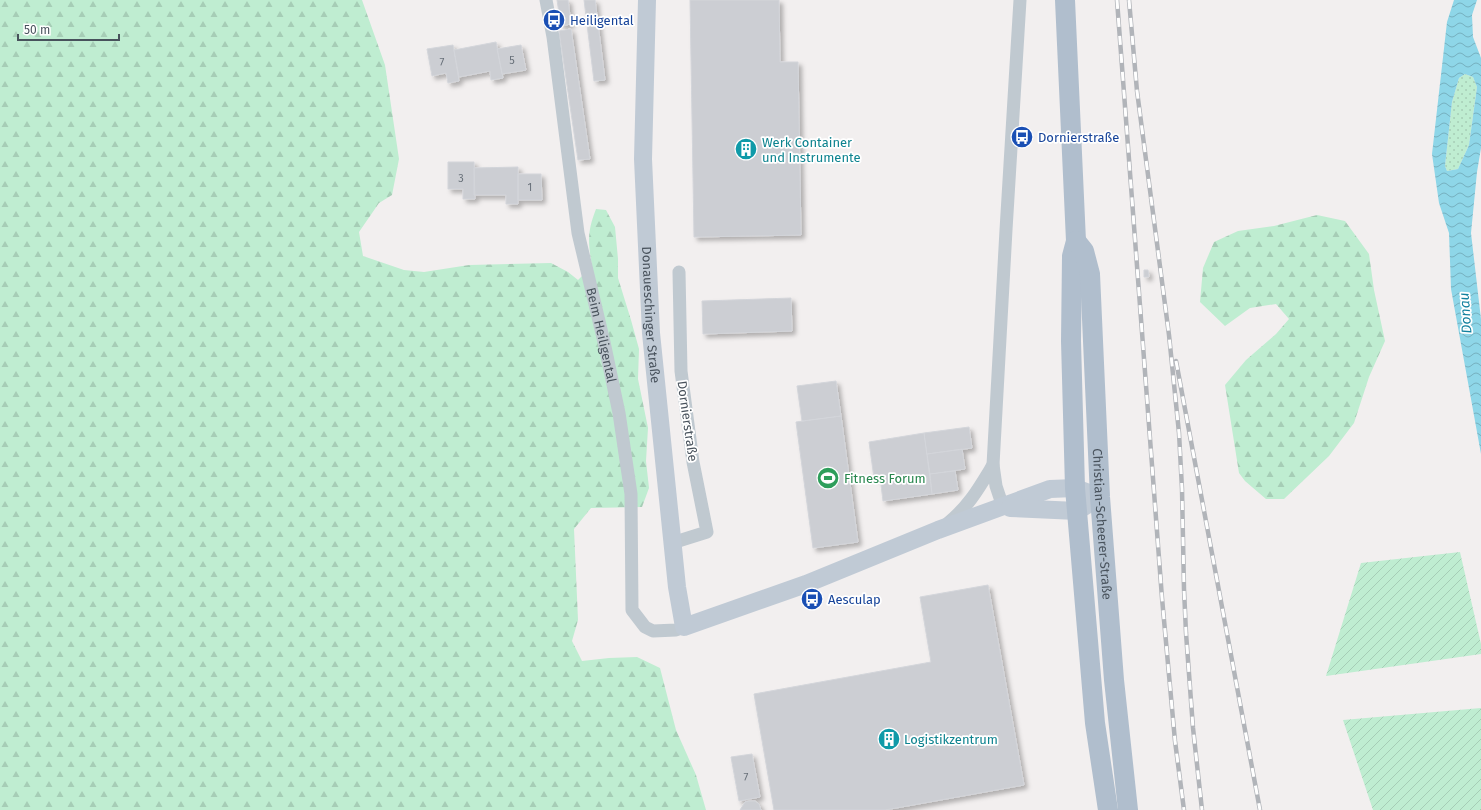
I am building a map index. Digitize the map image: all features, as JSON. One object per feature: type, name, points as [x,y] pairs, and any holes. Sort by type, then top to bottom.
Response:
[{"type":"main road","name":"Christian-Scheerer-Straße","points":[[1065,0],[1076,241],[1072,256],[1071,341],[1077,511],[1095,723],[1108,810]]},
{"type":"main road","name":"Christian-Scheerer-Straße","points":[[1076,241],[1084,251],[1090,274],[1100,497],[1114,680],[1128,810]]},
{"type":"street","name":"Beim Heiligental","points":[[546,0],[578,233],[604,342],[619,414],[630,494],[632,610],[645,627],[653,631],[676,630],[684,627]]},
{"type":"street","name":"Donaueschinger Straße","points":[[647,0],[643,159],[650,325],[672,543],[677,587],[684,627]]},
{"type":"street","points":[[1003,508],[996,486],[994,465],[1020,0]]},
{"type":"street","name":"Dornierstraße","points":[[672,543],[707,532],[693,462],[681,371],[679,272]]},
{"type":"street","points":[[938,530],[961,512],[973,498],[994,465]]},
{"type":"street","points":[[684,627],[806,584],[938,530],[1003,508],[1050,489],[1076,488],[1100,497]]},
{"type":"street","points":[[1003,508],[1077,511],[1100,497]]},
{"type":"green space","points":[[0,0],[362,0],[385,65],[399,159],[392,195],[379,203],[359,232],[363,256],[404,270],[424,272],[469,265],[551,263],[568,272],[578,280],[592,266],[589,237],[591,224],[596,209],[606,210],[615,227],[618,278],[639,349],[638,379],[648,428],[646,461],[649,488],[642,507],[591,508],[574,529],[578,620],[572,641],[582,661],[637,657],[660,668],[676,730],[696,775],[706,810],[0,810]]},
{"type":"green space","points":[[1465,74],[1473,77],[1477,87],[1469,145],[1458,169],[1447,171],[1445,166],[1452,102],[1459,78]]},
{"type":"green space","points":[[1317,215],[1345,221],[1369,254],[1374,290],[1385,341],[1369,377],[1354,423],[1329,456],[1284,499],[1266,499],[1245,481],[1239,473],[1225,385],[1246,360],[1276,334],[1289,319],[1276,304],[1250,308],[1225,326],[1200,302],[1203,268],[1214,242],[1238,231],[1274,226]]},
{"type":"green space","points":[[1460,552],[1481,644],[1481,654],[1326,676],[1361,563]]},
{"type":"green space","points":[[1481,708],[1481,810],[1373,810],[1343,720]]},
{"type":"water","name":"Donau","points":[[1454,0],[1477,0],[1472,15],[1473,37],[1481,58],[1481,148],[1471,233],[1481,319],[1481,454],[1451,289],[1449,233],[1439,203],[1432,154],[1447,22]],"holes":[[[1465,74],[1473,77],[1477,87],[1469,145],[1458,169],[1447,171],[1445,166],[1452,102],[1459,78]]]},
{"type":"building","points":[[557,0],[568,0],[571,24],[561,26]]},
{"type":"building","points":[[584,0],[595,0],[605,80],[594,81]]},
{"type":"building","name":"Werk Container und Instrumente","points":[[690,0],[779,0],[780,62],[798,62],[801,235],[694,237]]},
{"type":"building","points":[[571,29],[590,159],[578,160],[559,31]]},
{"type":"building","points":[[496,42],[503,78],[491,80],[490,71],[459,77],[454,50]]},
{"type":"building","points":[[453,45],[459,81],[448,83],[446,73],[432,76],[427,49]]},
{"type":"building","points":[[521,45],[526,70],[502,74],[497,49]]},
{"type":"building","points":[[448,162],[474,162],[475,199],[463,199],[463,189],[448,189]]},
{"type":"building","points":[[518,167],[518,204],[506,204],[506,195],[474,195],[474,168]]},
{"type":"building","points":[[518,174],[541,174],[542,200],[518,200]]},
{"type":"building","points":[[1144,270],[1148,270],[1149,277],[1144,277]]},
{"type":"building","points":[[791,298],[792,331],[703,334],[702,301]]},
{"type":"building","points":[[836,381],[841,416],[802,421],[797,386]]},
{"type":"building","points":[[841,416],[858,542],[813,548],[796,422]]},
{"type":"building","points":[[969,427],[972,448],[927,454],[924,433]]},
{"type":"building","points":[[924,433],[932,494],[883,501],[880,477],[874,478],[869,442]]},
{"type":"building","points":[[962,449],[965,469],[930,474],[927,454]]},
{"type":"building","points":[[955,471],[958,490],[932,494],[930,474]]},
{"type":"building","name":"Logistikzentrum","points":[[988,585],[1024,785],[885,810],[774,810],[754,694],[931,662],[920,597]]},
{"type":"building","points":[[752,754],[760,797],[739,801],[731,757]]},
{"type":"building","points":[[755,801],[759,804],[761,810],[740,810],[745,802]]},
{"type":"railway","points":[[1117,0],[1162,598],[1175,741],[1184,810]]},
{"type":"railway","points":[[1129,0],[1137,91],[1169,335],[1179,433],[1186,633],[1193,728],[1202,810]]},
{"type":"railway","points":[[1176,361],[1260,810]]},
{"type":"place","name":"Heiligental","points":[[554,20]]},
{"type":"place","name":"Dornierstraße","points":[[1022,137]]},
{"type":"place","name":"Werk Container und Instrumente","points":[[746,149]]},
{"type":"place","name":"Fitness Forum","points":[[828,478]]},
{"type":"place","name":"Aesculap","points":[[812,599]]},
{"type":"place","name":"Logistikzentrum","points":[[889,739]]}]
